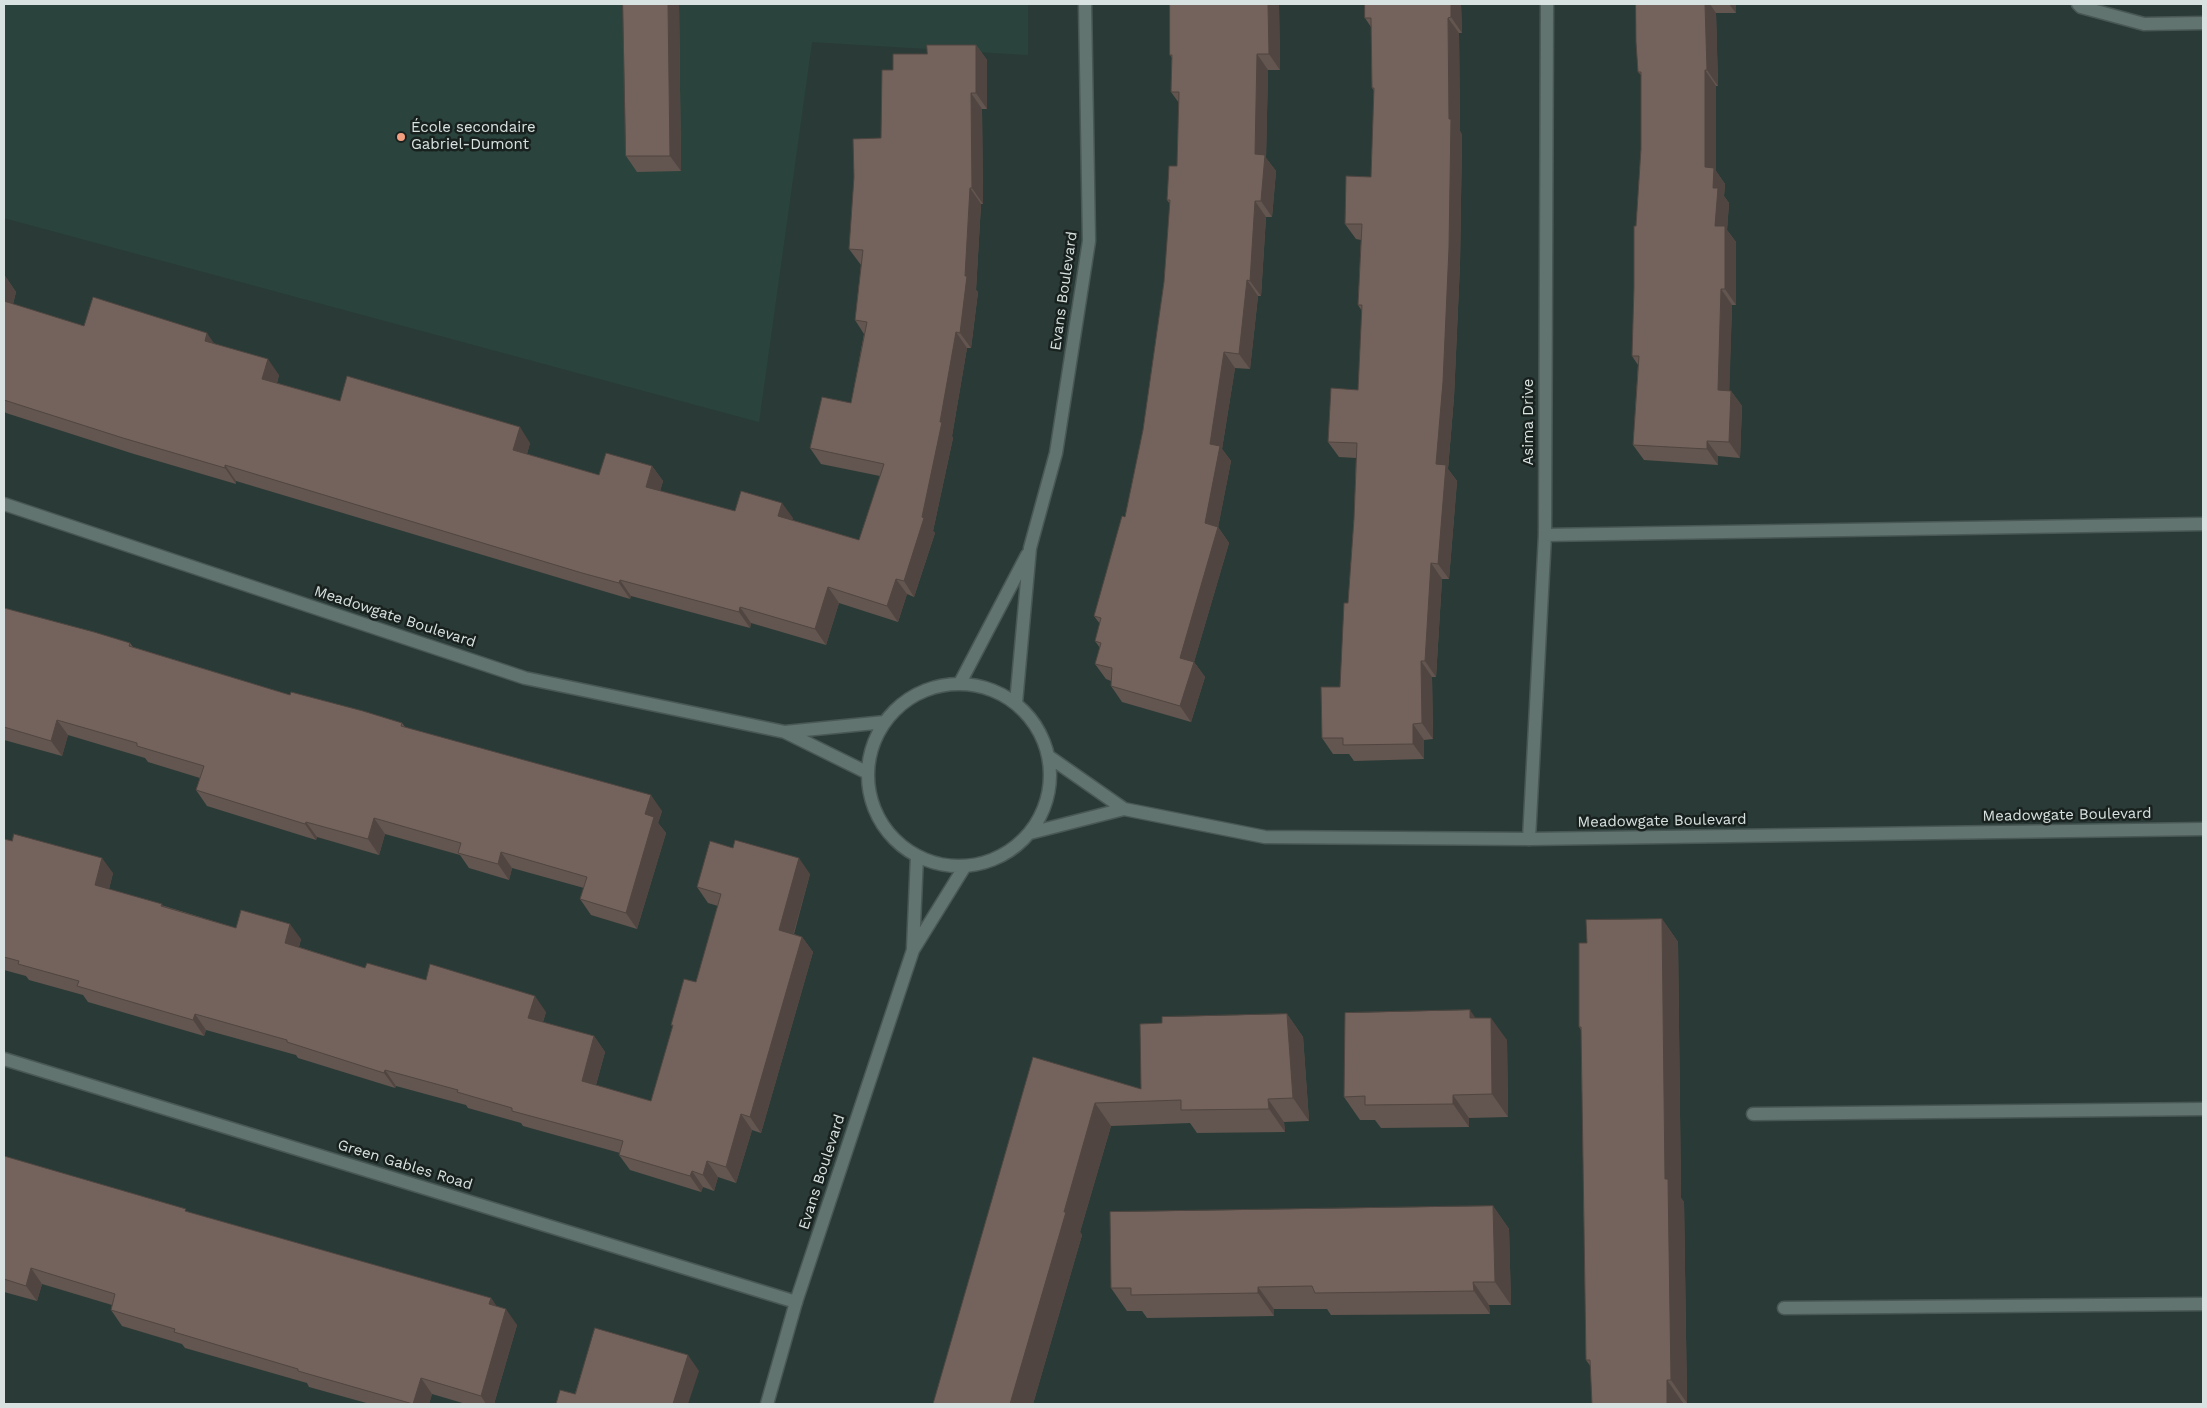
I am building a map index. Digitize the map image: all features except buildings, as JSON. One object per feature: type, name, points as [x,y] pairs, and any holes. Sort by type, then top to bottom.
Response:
[{"type":"street","name":"Evans Boulevard","points":[[1016,703],[1030,548],[1056,453],[1089,241],[1084,4]]},
{"type":"street","name":"Asima Drive","points":[[1529,839],[1545,535],[1547,4]]},
{"type":"street","points":[[2078,4],[2081,7],[2144,24],[2203,23]]},
{"type":"street","name":"Meadowgate Boulevard","points":[[4,504],[525,678],[784,732],[868,773]]},
{"type":"street","points":[[1545,535],[2203,524]]},
{"type":"street","name":"Evans Boulevard","points":[[960,683],[1030,548]]},
{"type":"street","points":[[960,683],[989,688],[1016,703],[1037,727],[1048,756],[1050,787],[1043,811],[1030,832],[1012,850],[990,861],[965,866],[941,864],[917,856],[896,841],[881,821],[871,798],[868,773],[872,748],[885,722],[906,701],[932,688],[960,683]]},
{"type":"street","name":"Meadowgate Boulevard","points":[[784,732],[885,722]]},
{"type":"street","name":"Meadowgate Boulevard","points":[[1048,756],[1124,809],[1265,837],[1529,839],[2203,829]]},
{"type":"street","name":"Meadowgate Boulevard","points":[[1030,832],[1124,809]]},
{"type":"street","name":"Evans Boulevard","points":[[913,950],[917,856]]},
{"type":"street","name":"Evans Boulevard","points":[[767,1404],[796,1302],[913,950],[965,866]]},
{"type":"street","name":"Green Gables Road","points":[[4,1059],[796,1302]]},
{"type":"street","points":[[1753,1114],[2203,1109]]},
{"type":"street","points":[[1784,1308],[2203,1304]]},
{"type":"shaded area","name":"École secondaire Gabriel-Dumont","points":[[4,4],[1028,4],[1028,55],[812,42],[759,422],[4,218]]},
{"type":"place","name":"École secondaire Gabriel-Dumont","points":[[401,137]]}]
